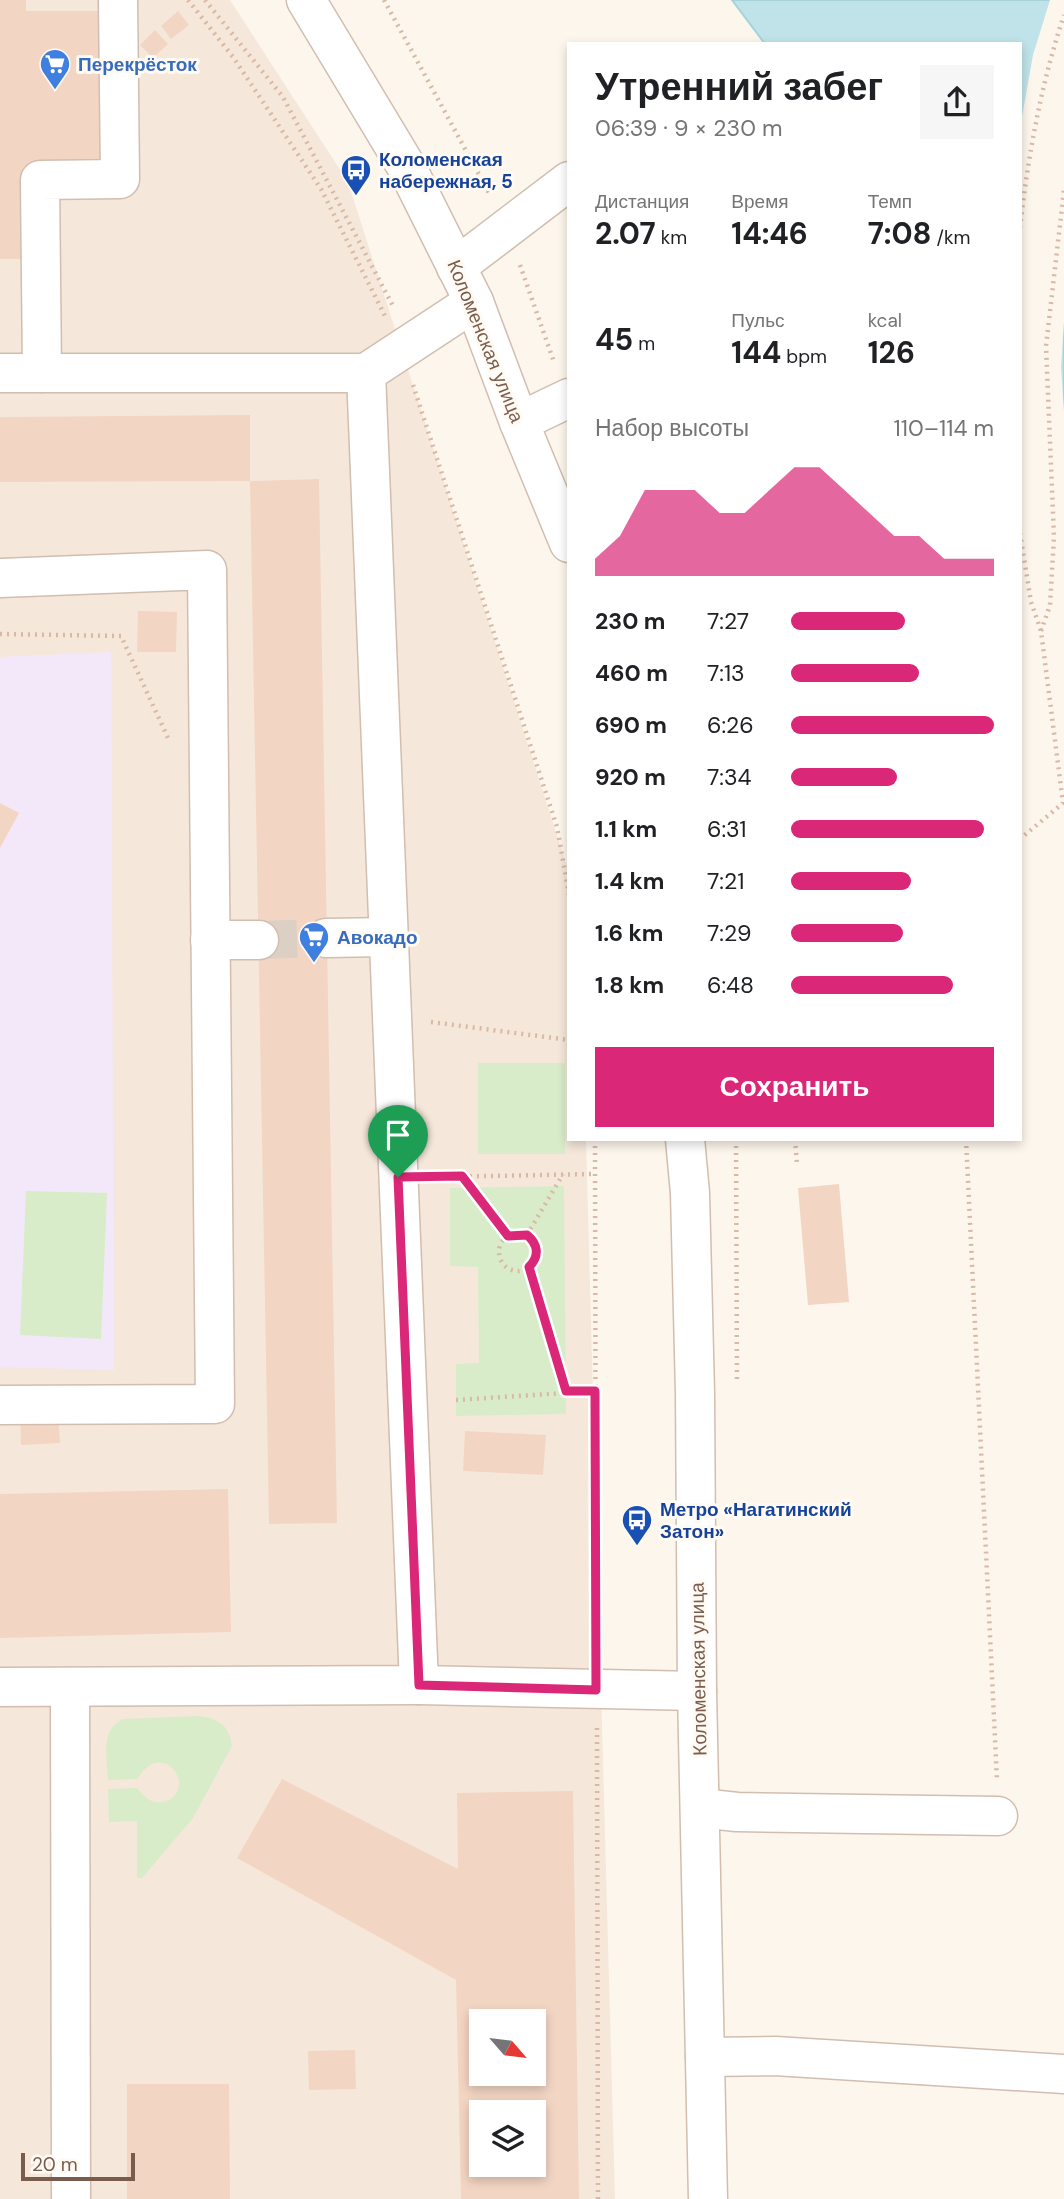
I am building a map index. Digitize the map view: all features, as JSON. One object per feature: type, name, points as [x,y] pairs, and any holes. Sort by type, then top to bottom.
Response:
[{"type":"street","points":[[42,373],[40,180],[120,179],[118,0]]},
{"type":"street","name":"Коломенская улица","points":[[306,0],[406,166],[474,302],[567,538]]},
{"type":"street","points":[[456,267],[567,183]]},
{"type":"street","points":[[0,373],[366,373],[474,302]]},
{"type":"street","points":[[366,373],[419,1685]]},
{"type":"street","points":[[519,422],[567,399]]},
{"type":"street","points":[[0,578],[207,570],[215,1404],[0,1405]]},
{"type":"street","points":[[327,939],[389,937]]},
{"type":"street","points":[[210,940],[259,940]]},
{"type":"street","name":"Коломенская улица","points":[[685,1141],[690,1193],[695,1393],[697,1691],[708,2199]]},
{"type":"street","points":[[0,1687],[419,1685],[697,1691]]},
{"type":"street","points":[[70,1687],[71,2199]]},
{"type":"street","points":[[700,1808],[737,1812],[998,1816]]},
{"type":"street","points":[[705,2057],[775,2056],[1064,2074]]},
{"type":"path","points":[[188,0],[233,57],[321,189],[407,347]]},
{"type":"path","points":[[205,0],[283,97],[407,347],[557,827],[567,884]]},
{"type":"path","points":[[384,0],[508,228],[554,362]]},
{"type":"path","points":[[1022,212],[1042,95],[1064,15]]},
{"type":"path","points":[[1041,631],[1050,605],[1054,537],[1046,346],[1064,190]]},
{"type":"path","points":[[1022,546],[1031,602],[1041,631],[1063,803],[1022,837]]},
{"type":"path","points":[[0,634],[121,636],[171,743]]},
{"type":"path","points":[[392,1017],[567,1040]]},
{"type":"path","points":[[595,1141],[598,2199]]},
{"type":"path","points":[[795,1141],[797,1164]]},
{"type":"path","points":[[967,1141],[998,1816]]},
{"type":"path","points":[[527,1235],[564,1174]]},
{"type":"path","points":[[398,1177],[595,1174]]},
{"type":"path","points":[[462,1176],[508,1236]]},
{"type":"path","points":[[527,1235],[536,1245],[534,1263],[518,1271],[506,1268],[502,1263],[500,1245],[508,1236],[527,1235]]},
{"type":"path","points":[[529,1267],[566,1391]]},
{"type":"path","points":[[456,1400],[595,1391]]},
{"type":"shaded area","points":[[0,0],[230,0],[348,182],[567,867],[567,1141],[586,1141],[615,2199],[0,2199]]},
{"type":"shaded area","points":[[111,652],[114,1370],[0,1367],[0,657]]},
{"type":"green space","points":[[478,1063],[565,1063],[565,1154],[478,1154]]},
{"type":"green space","points":[[564,1186],[566,1414],[456,1416],[456,1364],[479,1363],[478,1267],[450,1266],[450,1188]]},
{"type":"green space","points":[[26,1191],[107,1193],[101,1339],[20,1335]]},
{"type":"green space","points":[[199,1716],[222,1724],[232,1746],[193,1818],[142,1878],[137,1878],[137,1821],[109,1822],[108,1789],[137,1788],[149,1800],[161,1802],[175,1795],[179,1786],[178,1777],[174,1769],[157,1763],[147,1767],[137,1779],[108,1780],[108,1737],[116,1724],[123,1719]]},
{"type":"water","points":[[732,0],[1064,0],[1064,529],[1022,477],[1022,42],[764,42]]},
{"type":"pier","points":[[1050,0],[1064,0],[1064,322],[1061,367],[1064,411],[1064,533],[1022,483],[1022,117],[1033,55]]},
{"type":"building","name":"Перекрёсток","points":[[0,0],[26,0],[26,11],[109,11],[109,171],[27,171],[27,259],[0,259]]},
{"type":"building","points":[[178,11],[189,25],[171,39],[161,26]]},
{"type":"building","points":[[155,30],[168,44],[153,58],[140,45]]},
{"type":"building","points":[[250,415],[250,481],[0,482],[0,417]]},
{"type":"building","points":[[319,479],[337,1523],[269,1524],[250,481]]},
{"type":"building","points":[[138,611],[177,612],[176,652],[137,652]]},
{"type":"building","points":[[0,803],[19,813],[0,848]]},
{"type":"building","points":[[839,1184],[849,1302],[808,1305],[798,1188]]},
{"type":"building","points":[[58,1410],[60,1443],[21,1445],[20,1413]]},
{"type":"building","points":[[465,1431],[546,1435],[543,1475],[463,1471]]},
{"type":"building","points":[[228,1489],[231,1632],[0,1638],[0,1494]]},
{"type":"building","points":[[282,1779],[458,1869],[457,1793],[573,1791],[579,2199],[461,2199],[456,1980],[237,1858]]},
{"type":"building","points":[[355,2050],[356,2089],[309,2090],[308,2051]]},
{"type":"building","points":[[127,2084],[229,2084],[230,2199],[127,2199]]},
{"type":"tunnel","points":[[259,940],[326,938]]},
{"type":"place","name":"Перекрёсток","points":[[55,91]]},
{"type":"place","name":"Коломенская набережная, 5","points":[[356,197]]},
{"type":"place","name":"Авокадо","points":[[314,964]]},
{"type":"place","name":"Метро «Нагатинский Затон»","points":[[637,1547]]},
{"type":"route","points":[[462,1176],[508,1236],[520,1233],[532,1239],[537,1251],[534,1263],[529,1267],[566,1391],[595,1391],[596,1690],[419,1685],[398,1177],[462,1176]]}]
